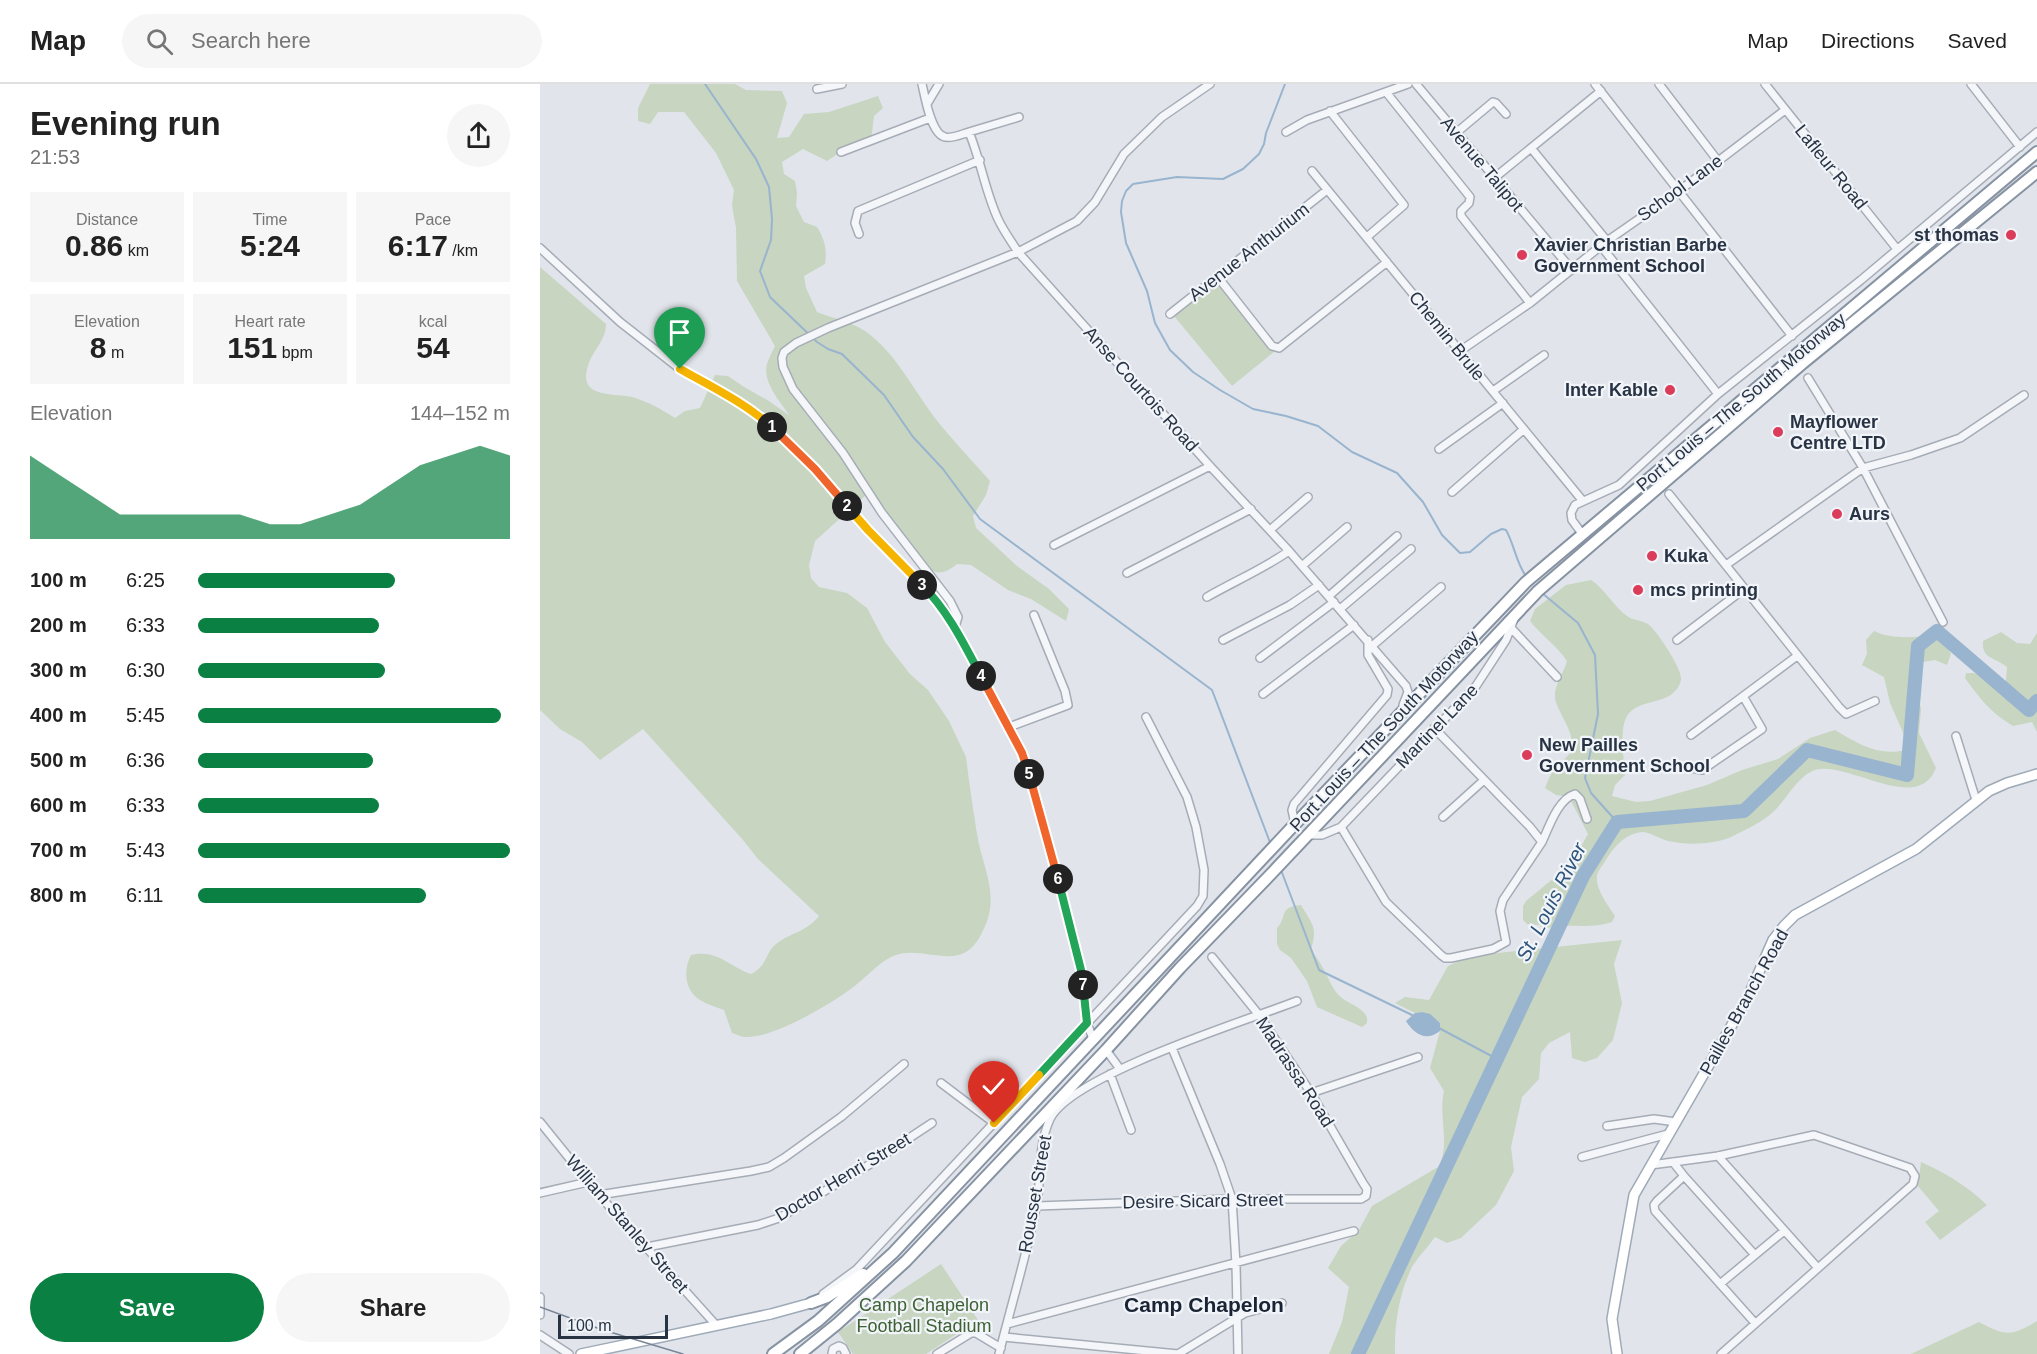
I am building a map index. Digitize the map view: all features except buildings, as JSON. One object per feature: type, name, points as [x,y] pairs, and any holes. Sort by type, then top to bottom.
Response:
[{"type":"highway","name":"Port Louis – The South Motorway","points":[[773,1354],[818,1321],[893,1253],[1514,594],[2037,152]]},
{"type":"highway","name":"Port Louis – The South Motorway","points":[[800,1354],[837,1324],[906,1261],[1524,605],[1803,363],[2037,172]]},
{"type":"highway","points":[[811,1303],[838,1290],[893,1253]]},
{"type":"main road","name":"Pailles Branch Road","points":[[1617,1354],[1612,1319],[1634,1195],[1748,997],[1773,940],[1796,915],[1916,849],[1976,800],[1996,787],[2037,774]]},
{"type":"main road","points":[[581,1354],[771,1314],[811,1303]]},
{"type":"street","points":[[817,89],[842,84]]},
{"type":"street","points":[[922,84],[930,118],[937,132],[942,136],[948,138],[1019,117]]},
{"type":"street","points":[[927,104],[939,84]]},
{"type":"street","points":[[955,627],[957,617],[950,601],[894,529],[843,453],[787,379],[784,352],[796,343],[828,328],[1018,252],[1077,221],[1095,202],[1124,154],[1162,117],[1209,84]]},
{"type":"street","points":[[1286,132],[1307,120],[1408,84]]},
{"type":"street","name":"Avenue Talipot","points":[[1416,84],[1572,270]]},
{"type":"street","points":[[1595,84],[1792,336]]},
{"type":"street","points":[[1659,84],[1718,161]]},
{"type":"street","name":"Lafleur Road","points":[[1765,84],[1897,249]]},
{"type":"street","points":[[1971,84],[2020,147]]},
{"type":"street","points":[[1493,178],[1601,91]]},
{"type":"street","points":[[1386,92],[1470,197],[1469,203],[1461,211],[1461,216],[1530,303]]},
{"type":"street","points":[[1456,133],[1493,102],[1506,114]]},
{"type":"street","name":"School Lane","points":[[1460,351],[1530,303],[1600,246],[1678,191],[1785,110]]},
{"type":"street","points":[[1330,111],[1404,205],[1367,237]]},
{"type":"street","points":[[841,152],[930,118]]},
{"type":"street","name":"Anse Courtois Road","points":[[969,132],[998,219],[1018,252],[1320,585],[1406,686]]},
{"type":"street","points":[[1583,535],[1572,520],[1571,513],[1575,505],[1619,484],[1718,394],[1792,336],[2037,132]]},
{"type":"street","points":[[1531,148],[1607,241]]},
{"type":"street","points":[[860,234],[855,223],[858,211],[980,160]]},
{"type":"street","name":"Chemin Brule","points":[[1312,171],[1582,500]]},
{"type":"street","name":"Avenue Anthurium","points":[[1170,314],[1327,190]]},
{"type":"street","points":[[1600,246],[1718,394]]},
{"type":"street","points":[[540,248],[620,322],[680,369],[760,416],[815,469],[868,530],[931,594],[955,627],[1022,753],[1034,789],[1081,970],[1087,1023],[1093,1039]]},
{"type":"street","points":[[1217,276],[1272,346],[1279,348],[1387,262]]},
{"type":"street","points":[[1493,391],[1544,355]]},
{"type":"street","points":[[1808,378],[1863,468],[1943,622]]},
{"type":"street","points":[[1726,565],[1863,468],[1960,438],[2024,395]]},
{"type":"street","points":[[1439,449],[1503,403]]},
{"type":"street","points":[[1452,492],[1524,429]]},
{"type":"street","points":[[1054,545],[1210,466]]},
{"type":"street","points":[[1669,494],[1839,708],[1846,714],[1875,701]]},
{"type":"street","points":[[1270,530],[1308,497]]},
{"type":"street","points":[[1127,573],[1251,509]]},
{"type":"street","points":[[1302,566],[1347,527]]},
{"type":"street","points":[[1329,596],[1397,536]]},
{"type":"street","points":[[1340,609],[1411,549]]},
{"type":"street","points":[[1207,597],[1247,574],[1259,571],[1289,551]]},
{"type":"street","points":[[1223,640],[1290,606],[1320,585]]},
{"type":"street","points":[[1295,824],[1292,810],[1294,804],[1387,695],[1388,689],[1368,655],[1370,643],[1441,587]]},
{"type":"street","points":[[1677,640],[1744,589]]},
{"type":"street","points":[[1260,658],[1334,602]]},
{"type":"street","name":"Martinel Lane","points":[[1341,827],[1476,686],[1512,628],[1516,614]]},
{"type":"street","points":[[1009,727],[1068,705],[1065,691],[1034,615]]},
{"type":"street","points":[[1263,694],[1354,625]]},
{"type":"street","points":[[1512,628],[1557,677]]},
{"type":"street","points":[[1691,735],[1797,656]]},
{"type":"street","points":[[1406,686],[1416,689],[1431,681]]},
{"type":"street","points":[[1388,726],[1407,699],[1406,686]]},
{"type":"street","points":[[1687,767],[1702,770],[1762,729],[1743,696]]},
{"type":"street","points":[[811,1303],[857,1269],[1197,906],[1203,896],[1204,870],[1196,827],[1187,798],[1146,717]]},
{"type":"street","points":[[1434,728],[1542,842]]},
{"type":"street","points":[[1956,736],[1976,800]]},
{"type":"street","points":[[1443,817],[1484,780]]},
{"type":"street","points":[[1308,835],[1322,835],[1341,827],[1386,902],[1445,958],[1493,949],[1506,942],[1500,911],[1503,900],[1542,842],[1562,804],[1575,794],[1580,799],[1587,819]]},
{"type":"street","name":"Madrassa Road","points":[[1212,957],[1259,1015],[1311,1094],[1367,1193]]},
{"type":"street","name":"Rousset Street","points":[[1000,1351],[1037,1206],[1042,1142],[1050,1118],[1083,1088],[1120,1069],[1297,1001]]},
{"type":"street","points":[[1172,1048],[1221,1164],[1232,1199],[1238,1354]]},
{"type":"street","points":[[1106,1050],[1120,1069]]},
{"type":"street","points":[[1311,1094],[1418,1057]]},
{"type":"street","points":[[599,1195],[751,1172],[768,1167],[841,1117],[904,1064]]},
{"type":"street","points":[[1110,1074],[1131,1130]]},
{"type":"street","points":[[941,1083],[994,1123]]},
{"type":"street","points":[[1607,1126],[1654,1119],[1676,1122]]},
{"type":"street","name":"William Stanley Street","points":[[540,1122],[599,1195],[716,1325]]},
{"type":"street","name":"Doctor Henri Street","points":[[647,1247],[758,1225],[779,1218],[867,1166],[932,1123]]},
{"type":"street","points":[[1582,1157],[1668,1134]]},
{"type":"street","points":[[1651,1165],[1718,1156],[1814,1135],[1910,1168],[1915,1176],[1913,1184],[1721,1354]]},
{"type":"street","points":[[1718,1156],[1818,1268]]},
{"type":"street","points":[[1673,1162],[1755,1256]]},
{"type":"street","points":[[1684,1176],[1654,1204],[1655,1211],[1755,1323]]},
{"type":"street","points":[[540,1194],[588,1182]]},
{"type":"street","name":"Desire Sicard Street","points":[[1037,1206],[1232,1199],[1361,1199],[1367,1193]]},
{"type":"street","points":[[1007,1324],[1354,1231]]},
{"type":"street","points":[[1720,1284],[1785,1231]]},
{"type":"street","points":[[540,1298],[540,1315]]},
{"type":"street","points":[[1004,1337],[1178,1354],[1245,1313],[1282,1303]]},
{"type":"street","points":[[937,1354],[971,1333],[1000,1351]]},
{"type":"street","points":[[540,1335],[569,1354]]},
{"type":"street","points":[[830,1353],[839,1346],[846,1353]]},
{"type":"green space","points":[[650,84],[735,84],[746,90],[782,91],[787,103],[777,138],[789,137],[804,114],[829,112],[878,96],[883,108],[874,116],[871,141],[848,147],[827,161],[803,149],[782,162],[784,174],[795,181],[796,206],[804,222],[817,227],[825,245],[825,264],[804,276],[806,288],[817,312],[860,328],[886,350],[935,418],[990,481],[986,495],[973,516],[976,528],[1017,566],[1049,589],[1069,609],[1066,621],[1031,599],[1008,590],[971,565],[957,564],[944,572],[936,572],[928,568],[923,565],[866,495],[815,541],[809,565],[811,578],[819,587],[847,593],[867,608],[885,642],[910,674],[928,690],[949,721],[966,757],[977,834],[990,886],[990,907],[980,937],[966,952],[949,956],[910,953],[891,957],[830,1003],[785,1027],[756,1036],[743,1037],[732,1033],[724,1010],[696,997],[688,986],[686,974],[691,955],[715,956],[751,974],[763,964],[775,945],[802,930],[819,916],[758,859],[643,729],[600,760],[582,742],[560,729],[540,710],[540,267],[606,324],[604,336],[588,366],[586,377],[593,389],[638,399],[675,418],[685,411],[700,408],[715,375],[728,376],[790,416],[773,392],[767,378],[767,364],[775,346],[737,281],[736,228],[732,205],[734,190],[716,153],[684,112],[658,112],[650,124],[638,121],[638,108]]},
{"type":"green space","points":[[1217,281],[1274,352],[1232,386],[1174,316]]},
{"type":"green space","points":[[1591,580],[1627,616],[1648,624],[1652,628],[1673,658],[1681,679],[1677,689],[1670,695],[1637,707],[1627,716],[1623,729],[1625,775],[1615,785],[1612,796],[1636,802],[1650,801],[1707,785],[1742,770],[1778,759],[1810,738],[1835,730],[1868,748],[1886,752],[1905,750],[1905,737],[1890,703],[1884,677],[1862,665],[1867,654],[1866,640],[1874,631],[1896,637],[1935,635],[1951,654],[1947,665],[1935,660],[1923,662],[1915,672],[1915,684],[1921,709],[1919,733],[1936,768],[1927,781],[1915,787],[1884,784],[1834,770],[1813,771],[1800,780],[1765,819],[1731,837],[1716,842],[1683,843],[1668,841],[1645,832],[1636,833],[1615,847],[1597,875],[1600,891],[1615,916],[1612,922],[1544,929],[1540,925],[1527,924],[1523,920],[1523,906],[1526,901],[1572,863],[1588,834],[1569,797],[1556,795],[1545,788],[1554,770],[1572,749],[1572,739],[1555,697],[1556,688],[1567,661],[1530,621],[1535,609],[1566,585]]},
{"type":"green space","points":[[2001,632],[2017,643],[2030,644],[2037,633],[2037,732],[2032,722],[2013,726],[1998,715],[1981,699],[1965,678],[1966,673],[1974,673],[2003,686],[2007,667],[1987,655],[1983,647],[1983,641]]},
{"type":"green space","points":[[1301,905],[1314,930],[1311,949],[1336,992],[1365,1014],[1367,1023],[1362,1027],[1317,1007],[1307,981],[1291,958],[1280,950],[1277,944],[1277,928],[1286,910]]},
{"type":"green space","points":[[1622,940],[1614,964],[1622,1003],[1613,1040],[1597,1058],[1585,1062],[1572,1058],[1570,1032],[1549,1043],[1541,1053],[1539,1079],[1522,1097],[1511,1147],[1514,1171],[1496,1205],[1461,1238],[1447,1243],[1435,1237],[1414,1263],[1407,1277],[1398,1310],[1395,1354],[1329,1354],[1342,1322],[1349,1287],[1328,1268],[1341,1246],[1359,1230],[1372,1206],[1438,1167],[1444,1150],[1442,1110],[1444,1091],[1430,1068],[1440,1023],[1422,1012],[1415,1013],[1395,1003],[1405,997],[1429,1000],[1448,966],[1470,956]]},
{"type":"green space","points":[[1921,1162],[1956,1180],[1987,1205],[1940,1240],[1925,1222],[1939,1211],[1918,1186]]},
{"type":"green space","name":"Camp Chapelon Football Stadium","points":[[941,1264],[978,1320],[926,1354],[853,1354],[838,1332]]},
{"type":"green space","points":[[2037,1321],[2037,1354],[1911,1354],[1979,1322],[2008,1333],[2020,1330]]},
{"type":"water","points":[[1415,1013],[1430,1014],[1440,1023],[1440,1031],[1425,1036],[1413,1030],[1406,1021]]},
{"type":"waterway","points":[[705,84],[756,159],[769,187],[771,240],[760,271],[770,297],[817,342],[842,354],[884,395],[913,437],[943,469],[980,519],[1212,690],[1271,845]]},
{"type":"waterway","points":[[1285,84],[1264,144],[1259,154],[1243,169],[1223,179],[1177,177],[1133,184],[1126,191],[1121,212],[1126,243],[1147,291],[1155,323],[1170,350],[1193,372],[1220,390],[1253,409],[1318,426],[1352,452],[1397,473],[1423,502],[1442,535],[1460,553],[1470,552],[1491,534],[1502,529],[1506,530],[1526,576]]},
{"type":"waterway","points":[[1542,593],[1578,623],[1595,655],[1598,714],[1585,778],[1591,793],[1617,822]]},
{"type":"waterway","name":"St. Louis River","points":[[1358,1354],[1583,876],[1617,822],[1744,811],[1807,750],[1907,775],[1918,646],[1937,631],[2029,710],[2037,701]]},
{"type":"waterway","points":[[1281,870],[1319,970],[1412,1015]]},
{"type":"waterway","points":[[1439,1028],[1497,1059]]},
{"type":"tram line","points":[[540,1307],[600,1329],[683,1354]]},
{"type":"place","name":"st thomas","points":[[2011,235]]},
{"type":"place","name":"Xavier Christian Barbe Government School","points":[[1522,255]]},
{"type":"place","name":"Inter Kable","points":[[1670,390]]},
{"type":"place","name":"Mayflower Centre LTD","points":[[1778,432]]},
{"type":"place","name":"Aurs","points":[[1837,514]]},
{"type":"place","name":"Kuka","points":[[1652,556]]},
{"type":"place","name":"mcs printing","points":[[1638,590]]},
{"type":"place","name":"New Pailles Government School","points":[[1527,755]]},
{"type":"district","name":"Camp Chapelon","points":[[1204,1304]]},
{"type":"route","points":[[680,369],[760,416],[815,469],[868,530],[931,594],[955,627],[1022,753],[1034,789],[1081,970],[1087,1023],[994,1123]]}]
